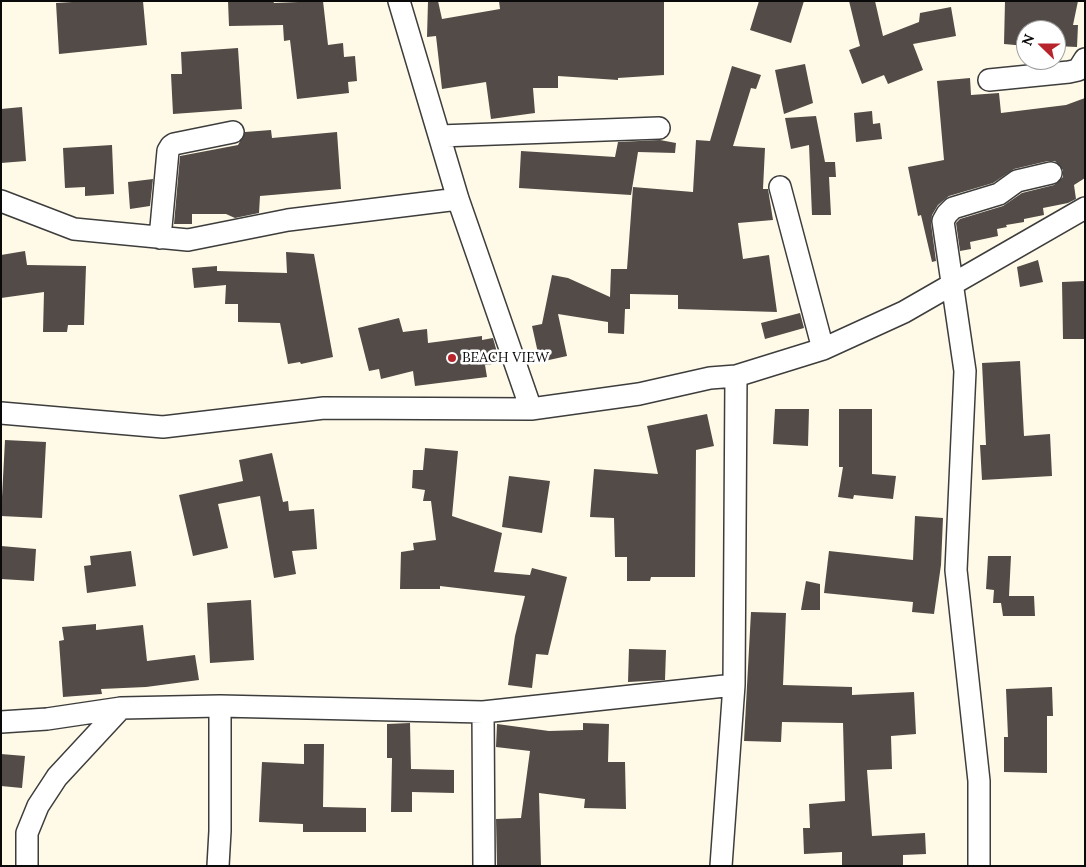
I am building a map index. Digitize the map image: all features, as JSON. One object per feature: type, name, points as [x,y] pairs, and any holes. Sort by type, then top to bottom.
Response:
[{"type":"street","points":[[399,1],[458,199],[530,409]]},
{"type":"street","points":[[989,80],[1070,72],[1078,70],[1085,59]]},
{"type":"street","points":[[440,136],[659,128]]},
{"type":"street","points":[[160,238],[170,146],[233,132]]},
{"type":"street","points":[[979,866],[979,781],[956,570],[965,371],[943,221],[954,208],[999,194],[1016,182],[1051,173]]},
{"type":"street","points":[[780,187],[823,349]]},
{"type":"street","points":[[1,202],[74,228],[188,240],[288,220],[458,199]]},
{"type":"street","points":[[1,413],[163,426],[324,408],[530,409],[639,394],[710,378],[736,376],[823,349],[904,312],[1085,208]]},
{"type":"street","points":[[721,866],[734,685],[736,376]]},
{"type":"street","points":[[1,722],[47,719],[121,708],[220,706],[483,712],[734,685]]},
{"type":"street","points":[[218,866],[220,831],[220,706]]},
{"type":"street","points":[[27,866],[28,834],[38,806],[57,777],[121,708]]},
{"type":"street","points":[[483,712],[484,866]]},
{"type":"building","points":[[143,1],[147,45],[59,54],[56,3]]},
{"type":"building","points":[[228,1],[273,1],[274,3],[323,1],[328,45],[343,43],[344,57],[355,56],[357,81],[348,82],[349,93],[297,99],[290,40],[284,41],[283,25],[229,26]]},
{"type":"building","points":[[428,1],[438,1],[442,19],[500,9],[499,1],[664,1],[664,75],[618,78],[618,80],[558,76],[558,88],[533,88],[535,113],[491,119],[486,82],[442,89],[436,36],[427,37]]},
{"type":"building","points":[[759,1],[804,1],[791,43],[750,30]]},
{"type":"building","points":[[849,1],[875,1],[883,36],[919,22],[920,13],[951,7],[956,36],[913,44],[923,70],[888,84],[884,75],[862,84],[849,50],[860,46]]},
{"type":"building","points":[[1005,1],[1078,1],[1073,25],[1078,25],[1077,47],[1066,46],[1066,20],[1016,20],[1016,45],[1004,44]]},
{"type":"building","points":[[238,48],[242,109],[173,114],[171,74],[182,74],[181,52]]},
{"type":"building","points":[[805,64],[813,103],[784,114],[775,70]]},
{"type":"building","points":[[732,66],[761,75],[756,89],[751,88],[733,146],[765,148],[763,189],[768,189],[773,220],[738,223],[743,259],[769,255],[777,312],[678,309],[678,295],[630,294],[630,309],[625,309],[624,334],[608,333],[608,322],[558,314],[567,356],[540,362],[532,326],[542,324],[552,275],[568,278],[610,297],[611,269],[627,269],[633,187],[693,192],[696,140],[710,141]]},
{"type":"building","points":[[970,78],[971,95],[999,93],[1001,113],[1066,105],[1085,98],[1085,178],[1074,185],[1076,199],[1068,203],[1043,208],[1044,215],[1024,219],[1024,222],[1006,225],[1007,227],[997,229],[998,236],[970,242],[971,249],[960,251],[956,223],[960,219],[1003,206],[1022,193],[1054,185],[1063,177],[1063,170],[1055,161],[1048,161],[1014,169],[993,183],[949,196],[938,205],[932,215],[931,223],[936,261],[932,262],[921,215],[918,216],[908,167],[944,160],[937,81]]},
{"type":"building","points":[[22,107],[26,161],[1,163],[1,109]]},
{"type":"building","points":[[872,111],[873,124],[880,123],[882,139],[856,142],[854,113]]},
{"type":"building","points":[[816,116],[825,162],[835,162],[836,177],[829,177],[831,215],[812,215],[809,145],[791,149],[785,118]]},
{"type":"building","points":[[271,130],[272,138],[337,132],[341,189],[260,196],[259,213],[235,218],[226,214],[192,214],[192,224],[174,224],[180,156],[238,145],[245,132]]},
{"type":"building","points":[[660,140],[676,143],[675,153],[638,152],[631,195],[519,188],[521,151],[615,157],[618,142]]},
{"type":"building","points":[[112,145],[114,194],[85,196],[85,187],[65,188],[63,148]]},
{"type":"building","points":[[153,179],[150,206],[130,209],[128,182]]},
{"type":"building","points":[[25,251],[27,265],[86,266],[84,325],[68,325],[67,332],[43,332],[44,292],[1,298],[1,255]]},
{"type":"building","points":[[286,252],[314,254],[333,357],[301,364],[300,362],[288,364],[280,323],[238,322],[238,304],[225,304],[226,285],[194,288],[192,268],[217,266],[217,271],[287,273]]},
{"type":"building","points":[[1038,260],[1043,282],[1020,287],[1017,267]]},
{"type":"building","points":[[1085,281],[1085,339],[1063,339],[1062,282]]},
{"type":"building","points":[[800,313],[804,328],[765,339],[761,323]]},
{"type":"building","points":[[399,318],[403,332],[427,329],[428,343],[482,336],[482,340],[493,338],[500,363],[485,365],[487,377],[415,386],[413,371],[381,379],[379,369],[369,371],[358,328]]},
{"type":"building","points":[[1020,361],[1024,436],[1050,434],[1052,476],[982,480],[980,445],[986,445],[982,363]]},
{"type":"building","points":[[775,409],[809,409],[808,446],[773,444]]},
{"type":"building","points":[[839,409],[872,409],[872,474],[896,476],[893,499],[854,495],[853,499],[838,497],[843,467],[839,467]]},
{"type":"building","points":[[707,414],[714,446],[696,450],[695,577],[651,577],[650,581],[627,581],[627,557],[615,557],[614,518],[590,517],[594,469],[658,474],[647,426]]},
{"type":"building","points":[[5,440],[46,442],[42,518],[1,516]]},
{"type":"building","points":[[425,448],[458,451],[452,516],[502,533],[494,572],[530,575],[532,568],[567,577],[548,655],[536,654],[532,688],[508,685],[515,636],[525,596],[440,586],[440,589],[400,589],[401,552],[414,550],[413,543],[436,540],[431,501],[423,501],[425,490],[412,488],[413,470],[423,470]]},
{"type":"building","points":[[272,453],[283,502],[288,501],[289,511],[314,509],[317,549],[292,551],[296,574],[274,578],[260,496],[218,504],[228,548],[193,556],[179,495],[243,481],[239,460]]},
{"type":"building","points":[[509,476],[550,481],[542,533],[502,527]]},
{"type":"building","points":[[915,516],[943,518],[941,565],[934,614],[912,612],[913,602],[824,593],[829,551],[913,560]]},
{"type":"building","points":[[1,546],[36,549],[34,581],[1,579]]},
{"type":"building","points":[[131,551],[136,586],[87,593],[84,566],[91,565],[90,556]]},
{"type":"building","points":[[988,556],[1011,556],[1009,596],[1034,596],[1035,616],[1003,616],[1001,603],[993,603],[994,590],[986,589]]},
{"type":"building","points":[[806,581],[820,584],[820,610],[801,610]]},
{"type":"building","points":[[251,600],[254,660],[210,663],[207,603]]},
{"type":"building","points":[[751,612],[786,613],[783,685],[852,687],[852,695],[914,692],[916,734],[891,736],[892,769],[867,770],[872,836],[925,833],[926,854],[903,855],[903,866],[842,866],[842,852],[804,854],[803,828],[810,828],[809,804],[845,801],[843,723],[782,722],[781,742],[744,741]]},
{"type":"building","points":[[96,624],[96,630],[143,625],[147,661],[195,655],[199,680],[146,687],[101,689],[102,694],[63,697],[59,641],[64,640],[62,627]]},
{"type":"building","points":[[629,649],[666,650],[665,680],[628,682]]},
{"type":"building","points":[[1052,687],[1053,716],[1047,716],[1047,773],[1004,772],[1004,737],[1008,737],[1006,689]]},
{"type":"building","points":[[410,723],[411,769],[454,770],[454,793],[412,792],[412,812],[391,812],[392,758],[387,758],[387,724]]},
{"type":"building","points":[[583,723],[609,724],[608,762],[625,762],[626,809],[584,808],[585,799],[539,793],[541,866],[497,866],[496,819],[521,818],[530,751],[496,747],[497,724],[549,731],[583,730]]},
{"type":"building","points":[[304,744],[324,744],[323,807],[366,808],[366,832],[303,832],[303,824],[259,822],[262,762],[304,764]]},
{"type":"building","points":[[1,754],[25,756],[22,788],[1,786]]},
{"type":"place","name":"BEACH VIEW","points":[[452,358]]}]
